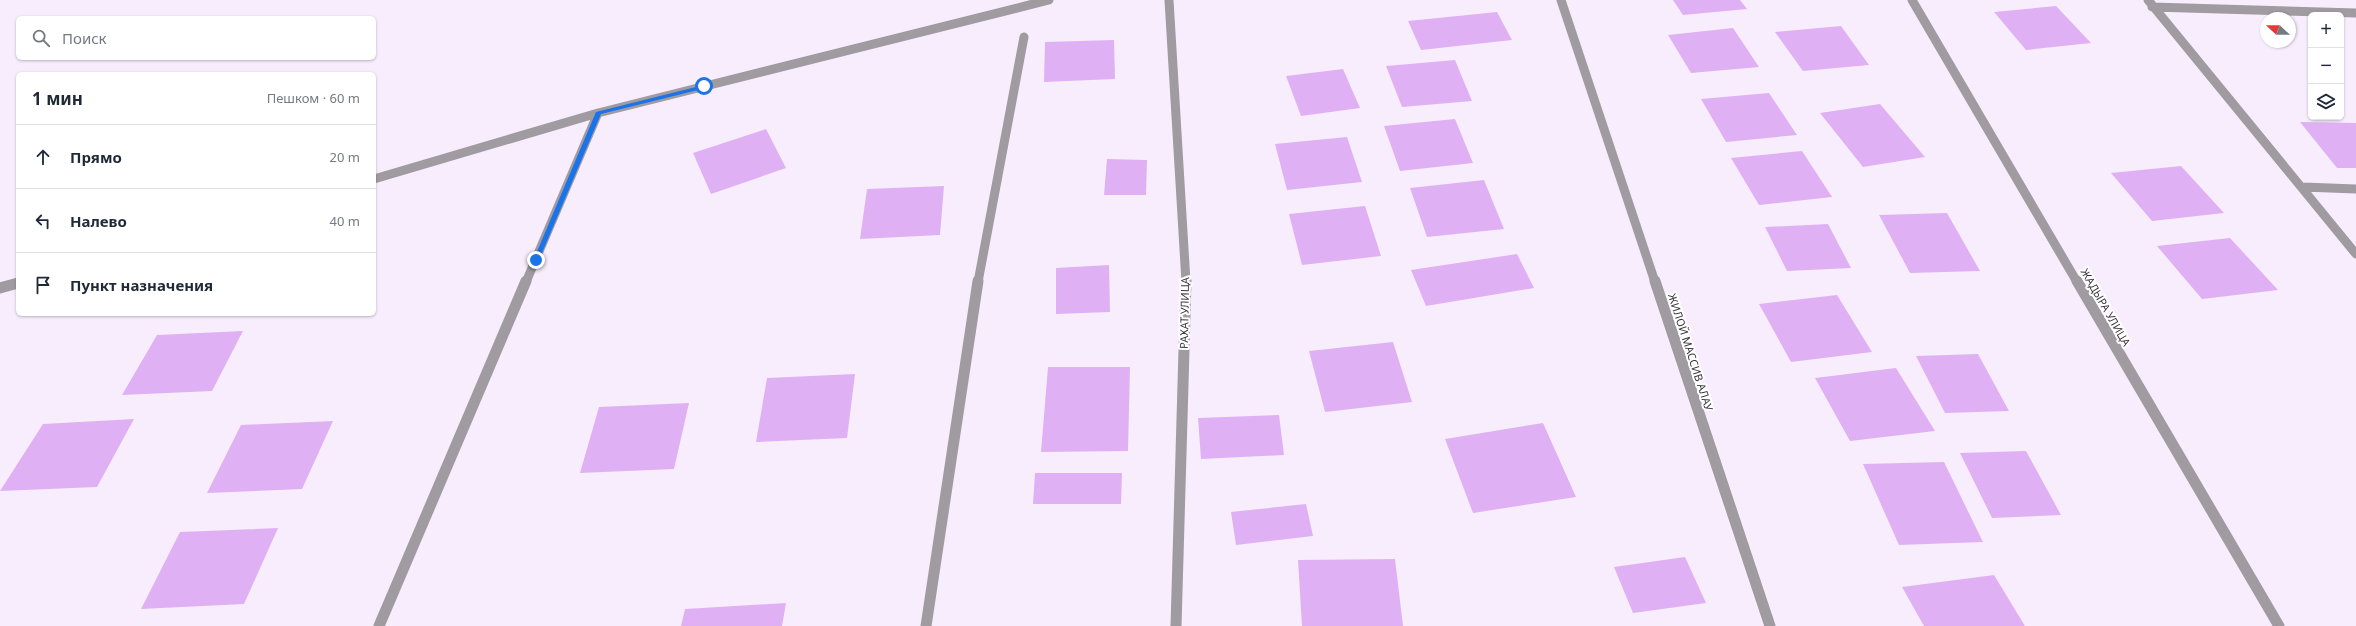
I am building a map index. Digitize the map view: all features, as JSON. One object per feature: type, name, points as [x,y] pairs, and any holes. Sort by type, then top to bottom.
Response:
[{"type":"street","points":[[376,178],[598,113],[1049,0]]},
{"type":"street","name":"РАХАТ УЛИЦА","points":[[1169,0],[1186,284],[1176,626]]},
{"type":"street","name":"ЖИЛОЙ МАССИВ АЛАУ","points":[[1561,0],[1770,626]]},
{"type":"street","name":"ЖАДЫРА УЛИЦА","points":[[1912,0],[2279,626]]},
{"type":"street","points":[[2150,4],[2356,13]]},
{"type":"street","points":[[2150,4],[2303,187],[2356,254]]},
{"type":"street","points":[[926,626],[969,338],[1005,126],[1024,37]]},
{"type":"street","points":[[379,626],[598,113]]},
{"type":"street","points":[[2303,187],[2356,189]]},
{"type":"street","points":[[0,288],[16,284]]},
{"type":"building","points":[[1673,0],[1740,0],[1747,9],[1683,15]]},
{"type":"building","points":[[2056,6],[2091,43],[2026,50],[1994,12]]},
{"type":"building","points":[[1497,12],[1512,40],[1421,50],[1408,21]]},
{"type":"building","points":[[1841,26],[1869,65],[1803,71],[1775,32]]},
{"type":"building","points":[[1733,28],[1759,67],[1691,73],[1668,35]]},
{"type":"building","points":[[1114,40],[1115,79],[1044,82],[1045,42]]},
{"type":"building","points":[[1455,60],[1472,101],[1402,107],[1386,66]]},
{"type":"building","points":[[1343,69],[1360,108],[1301,116],[1286,76]]},
{"type":"building","points":[[1769,93],[1797,135],[1726,142],[1701,99]]},
{"type":"building","points":[[1880,104],[1925,157],[1863,167],[1820,113]]},
{"type":"building","points":[[1455,119],[1473,163],[1400,171],[1384,126]]},
{"type":"building","points":[[2300,122],[2356,123],[2356,168],[2337,168]]},
{"type":"building","points":[[766,129],[786,168],[711,194],[693,153]]},
{"type":"building","points":[[1347,137],[1362,182],[1287,190],[1275,144]]},
{"type":"building","points":[[1802,151],[1832,197],[1759,205],[1731,158]]},
{"type":"building","points":[[1107,159],[1147,160],[1146,195],[1104,195]]},
{"type":"building","points":[[2181,166],[2224,213],[2152,221],[2111,173]]},
{"type":"building","points":[[1484,180],[1504,229],[1427,237],[1410,188]]},
{"type":"building","points":[[944,186],[940,235],[860,239],[867,189]]},
{"type":"building","points":[[1365,206],[1381,256],[1302,265],[1289,214]]},
{"type":"building","points":[[1947,213],[1980,271],[1910,273],[1879,215]]},
{"type":"building","points":[[1828,224],[1851,268],[1787,271],[1765,227]]},
{"type":"building","points":[[2230,238],[2278,290],[2202,299],[2157,246]]},
{"type":"building","points":[[1517,254],[1534,288],[1426,306],[1411,270]]},
{"type":"building","points":[[1109,265],[1110,312],[1056,314],[1056,268]]},
{"type":"building","points":[[1837,295],[1872,352],[1791,362],[1759,304]]},
{"type":"building","points":[[243,331],[212,391],[122,395],[157,335]]},
{"type":"building","points":[[1393,342],[1412,402],[1325,412],[1309,351]]},
{"type":"building","points":[[1978,354],[2009,411],[1945,413],[1916,356]]},
{"type":"building","points":[[1048,367],[1130,367],[1128,451],[1041,452]]},
{"type":"building","points":[[1896,368],[1935,431],[1850,441],[1815,378]]},
{"type":"building","points":[[855,374],[847,438],[756,442],[767,378]]},
{"type":"building","points":[[689,403],[674,469],[580,473],[599,407]]},
{"type":"building","points":[[1279,415],[1284,455],[1201,459],[1198,418]]},
{"type":"building","points":[[134,419],[97,487],[0,491],[43,424]]},
{"type":"building","points":[[333,421],[302,489],[207,493],[241,425]]},
{"type":"building","points":[[1543,423],[1576,497],[1473,513],[1445,439]]},
{"type":"building","points":[[2026,451],[2061,515],[1992,518],[1960,453]]},
{"type":"building","points":[[1944,462],[1983,542],[1899,545],[1863,464]]},
{"type":"building","points":[[1035,473],[1122,473],[1121,504],[1033,504]]},
{"type":"building","points":[[1306,504],[1313,536],[1236,545],[1231,512]]},
{"type":"building","points":[[278,528],[244,604],[141,609],[180,532]]},
{"type":"building","points":[[1685,557],[1706,603],[1633,613],[1614,567]]},
{"type":"building","points":[[1395,559],[1403,626],[1302,626],[1298,560]]},
{"type":"building","points":[[1994,575],[2025,626],[1924,626],[1902,587]]},
{"type":"building","points":[[786,603],[782,626],[681,626],[685,609]]},
{"type":"route","points":[[536,260],[598,113],[704,86]]}]
